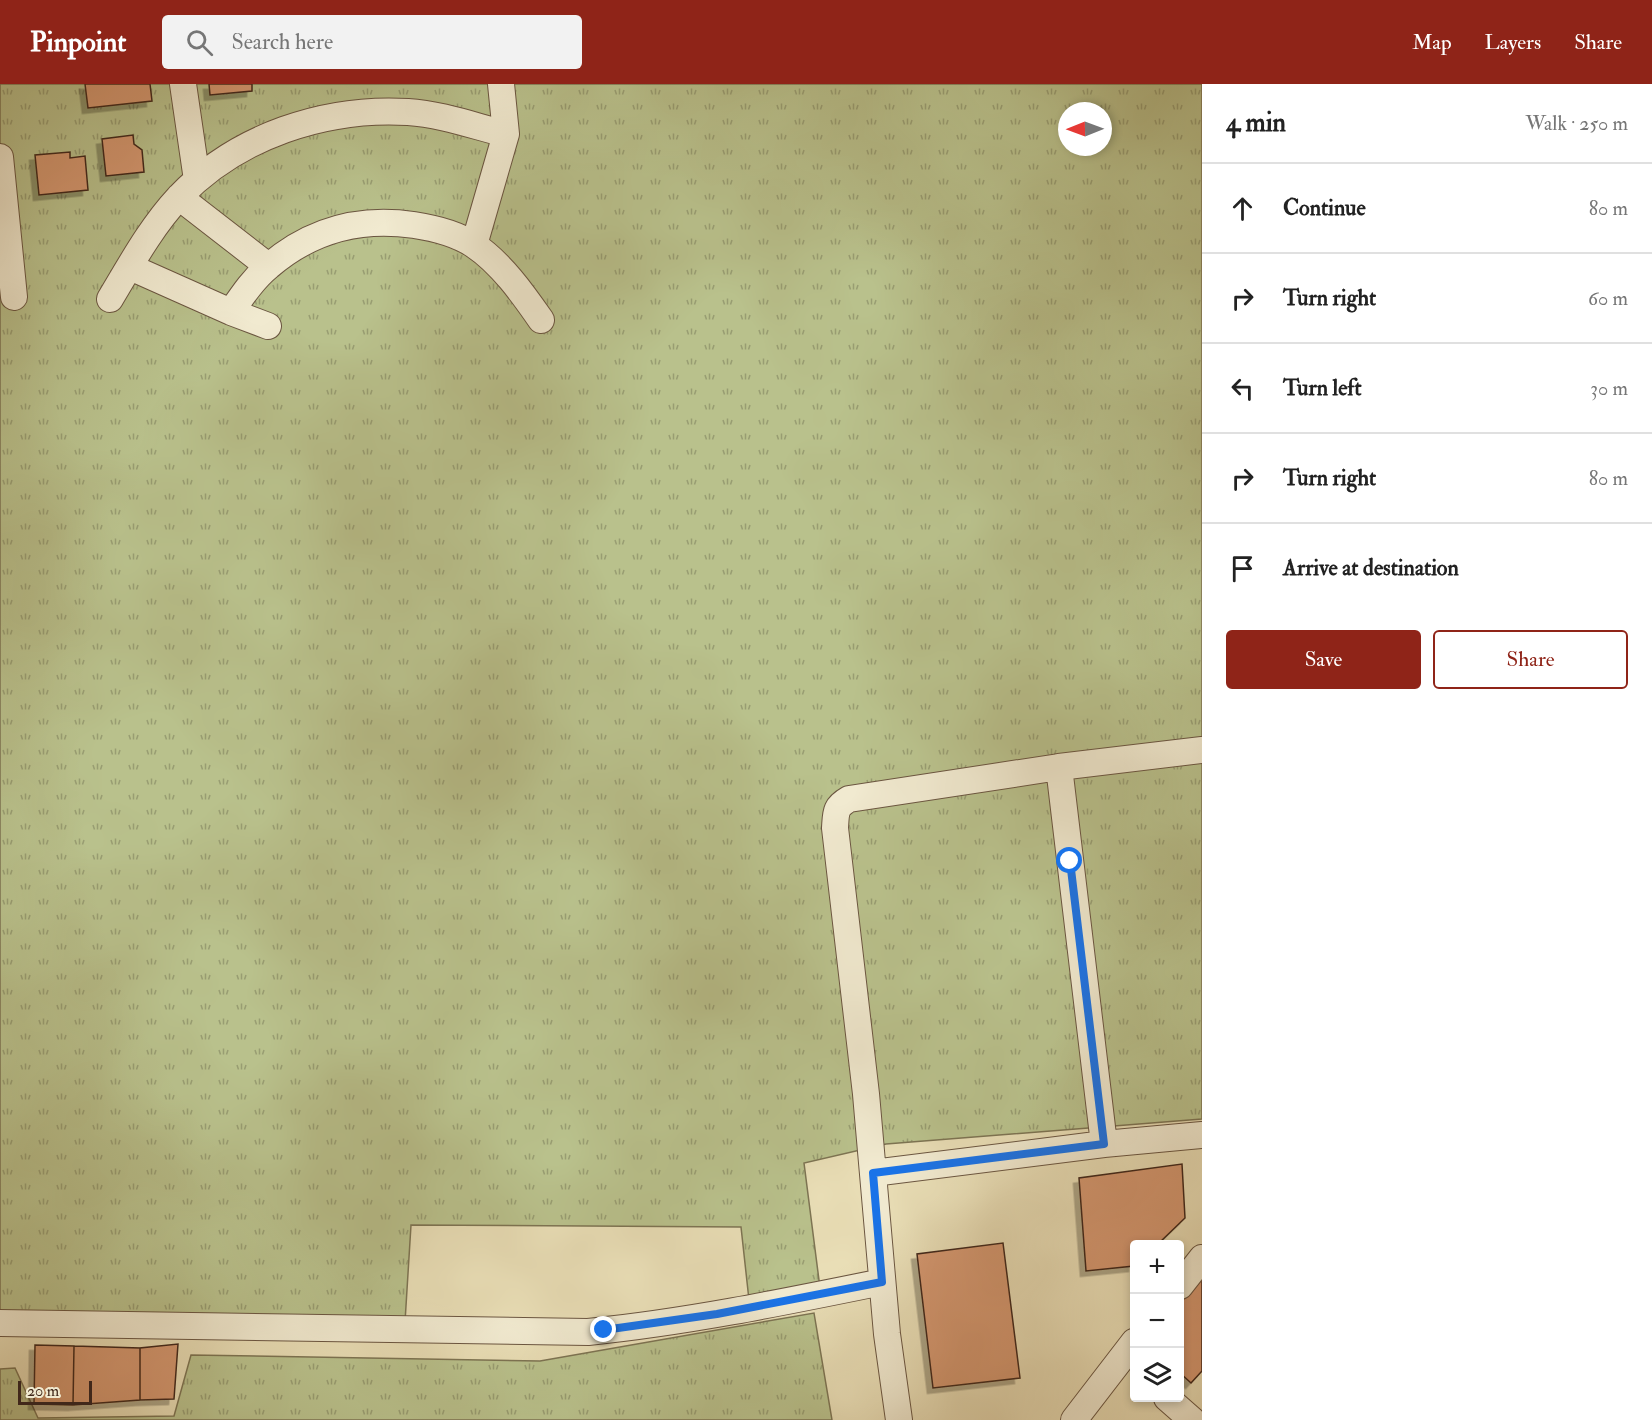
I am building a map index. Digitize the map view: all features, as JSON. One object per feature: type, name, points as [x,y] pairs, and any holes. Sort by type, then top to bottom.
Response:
[{"type":"street","points":[[183,84],[197,180]]},
{"type":"street","points":[[474,245],[506,134],[501,84]]},
{"type":"street","points":[[110,299],[153,229],[179,197],[197,180],[238,151],[297,124],[359,112],[409,112],[506,134]]},
{"type":"street","points":[[0,157],[3,216],[14,297]]},
{"type":"street","points":[[179,197],[268,266]]},
{"type":"street","points":[[231,312],[268,266],[295,247],[323,233],[360,223],[393,222],[435,228],[474,245],[513,280],[541,320]]},
{"type":"street","points":[[130,267],[268,326]]},
{"type":"street","points":[[899,1420],[882,1282],[866,1094],[835,828],[839,804],[849,799],[1059,767],[1202,750]]},
{"type":"street","points":[[1059,767],[1104,1144]]},
{"type":"street","points":[[873,1173],[1104,1144],[1202,1135]]},
{"type":"street","points":[[1184,1280],[1202,1258]]},
{"type":"street","points":[[0,1323],[588,1332],[637,1327],[717,1314],[882,1282]]},
{"type":"street","points":[[1074,1420],[1130,1356]]},
{"type":"street","points":[[1172,1402],[1192,1420]]},
{"type":"green space","points":[[0,84],[1202,84],[1202,1119],[886,1144],[804,1163],[820,1288],[749,1300],[741,1227],[411,1225],[405,1322],[0,1316]]},
{"type":"green space","points":[[814,1313],[832,1420],[0,1420],[0,1369],[15,1368],[38,1418],[174,1416],[191,1355],[540,1361]]},
{"type":"building","points":[[85,84],[150,84],[152,101],[88,108]]},
{"type":"building","points":[[209,84],[252,84],[252,91],[210,95]]},
{"type":"building","points":[[133,135],[134,144],[142,150],[144,172],[106,176],[102,139]]},
{"type":"building","points":[[70,152],[70,158],[85,156],[88,190],[39,195],[35,155]]},
{"type":"building","points":[[1182,1164],[1185,1218],[1162,1240],[1130,1240],[1130,1266],[1086,1271],[1079,1178]]},
{"type":"building","points":[[1003,1243],[1020,1378],[933,1388],[917,1254]]},
{"type":"building","points":[[1202,1275],[1202,1371],[1191,1383],[1184,1377],[1184,1296]]},
{"type":"building","points":[[178,1344],[174,1399],[140,1400],[140,1348]]},
{"type":"building","points":[[35,1345],[74,1346],[73,1405],[34,1404]]},
{"type":"building","points":[[74,1346],[140,1348],[140,1400],[73,1405]]},
{"type":"route","points":[[604,1330],[717,1314],[882,1282],[873,1173],[1104,1144],[1070,861]]}]
